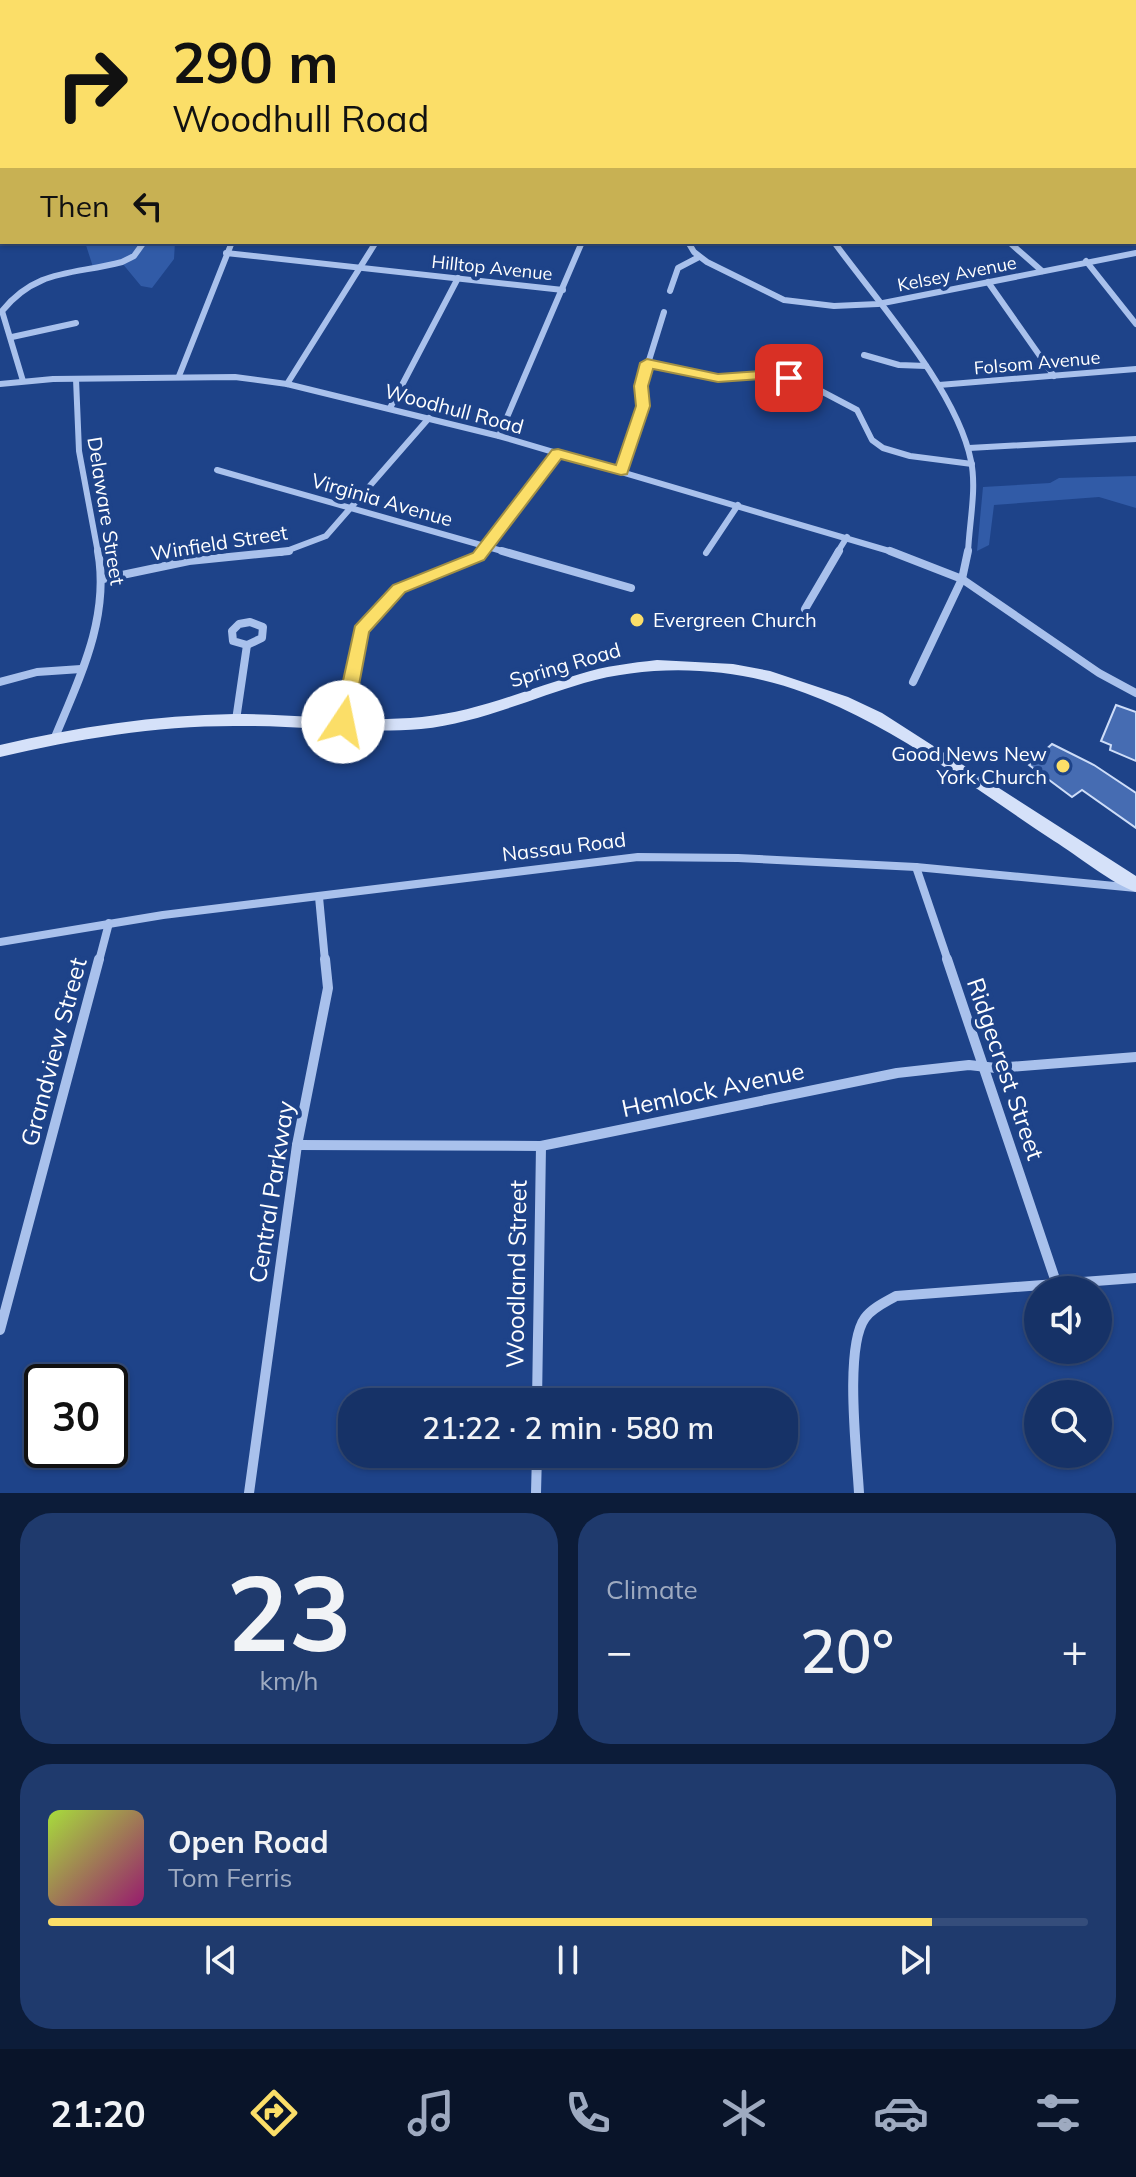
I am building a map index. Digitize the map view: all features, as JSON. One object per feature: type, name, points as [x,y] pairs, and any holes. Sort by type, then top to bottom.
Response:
[{"type":"main road","name":"Spring Road","points":[[0,751],[55,737],[178,721],[443,720],[489,710],[584,678],[641,666],[696,665],[728,669],[823,693],[876,717],[1136,887]]},
{"type":"street","points":[[23,381],[12,337],[1,311],[20,288],[36,279],[108,267],[134,256],[143,244]]},
{"type":"street","points":[[179,376],[231,244]]},
{"type":"street","points":[[287,384],[375,244]]},
{"type":"street","points":[[499,436],[581,244]]},
{"type":"street","points":[[670,291],[678,268],[699,257],[689,244]]},
{"type":"street","points":[[835,244],[939,385],[963,430],[972,464],[969,543],[962,579],[913,682]]},
{"type":"street","points":[[1011,244],[1042,271]]},
{"type":"street","name":"Hilltop Avenue","points":[[226,253],[563,290]]},
{"type":"street","name":"Kelsey Avenue","points":[[699,257],[784,300],[822,306],[878,304],[1136,253]]},
{"type":"street","points":[[1086,261],[1136,324]]},
{"type":"street","points":[[390,408],[458,278]]},
{"type":"street","points":[[988,282],[1054,376]]},
{"type":"street","points":[[621,471],[643,406],[641,386],[664,312]]},
{"type":"street","points":[[12,337],[76,323]]},
{"type":"street","points":[[864,355],[899,365],[926,366]]},
{"type":"street","points":[[647,363],[718,378],[775,375],[802,381],[857,410],[872,440],[883,448],[910,456],[972,464]]},
{"type":"street","name":"Folsom Avenue","points":[[939,385],[1136,369]]},
{"type":"street","name":"Woodhull Road","points":[[0,384],[76,379],[235,377],[287,384],[499,436],[847,537],[962,579],[1099,673],[1136,693]]},
{"type":"street","name":"Delaware Street","points":[[55,737],[98,621],[103,579],[79,451],[76,379]]},
{"type":"street","name":"Winfield Street","points":[[103,579],[189,561],[285,553],[326,536],[429,418]]},
{"type":"street","points":[[969,448],[1136,439]]},
{"type":"street","points":[[343,722],[361,630],[399,588],[479,557],[558,453]]},
{"type":"street","name":"Virginia Avenue","points":[[217,470],[631,588]]},
{"type":"street","points":[[706,553],[738,505]]},
{"type":"street","points":[[805,609],[847,537]]},
{"type":"street","points":[[236,720],[247,645]]},
{"type":"street","points":[[0,682],[37,672],[81,669]]},
{"type":"street","name":"Nassau Road","points":[[0,942],[109,923],[638,857],[738,858],[916,867],[1136,887]]},
{"type":"street","name":"Ridgecrest Street","points":[[916,867],[1054,1276]]},
{"type":"street","name":"Central Parkway","points":[[249,1493],[297,1145],[328,988],[319,897]]},
{"type":"street","name":"Grandview Street","points":[[0,1330],[109,923]]},
{"type":"street","name":"Hemlock Avenue","points":[[297,1145],[541,1146],[675,1120],[836,1083],[926,1070],[1136,1057]]},
{"type":"street","name":"Woodland Street","points":[[537,1388],[541,1146]]},
{"type":"street","points":[[1112,1280],[1136,1278]]},
{"type":"street","points":[[859,1493],[854,1353],[863,1320],[896,1296],[1024,1287]]},
{"type":"street","points":[[536,1493],[537,1468]]},
{"type":"shaded area","points":[[86,244],[175,244],[174,259],[152,288],[141,286],[122,263],[93,267]]},
{"type":"shaded area","points":[[1136,476],[1136,508],[1099,497],[994,505],[989,545],[977,551],[983,487],[1050,483],[1059,478]]},
{"type":"building","points":[[1116,705],[1136,712],[1136,761],[1110,750],[1111,745],[1101,741]]},
{"type":"building","name":"Good News New York Church","points":[[1052,744],[1094,765],[1136,793],[1136,828],[1082,790],[1072,797],[1029,765]]},
{"type":"place","name":"Evergreen Church","points":[[637,620]]},
{"type":"place","name":"Good News New York Church","points":[[1063,766]]},
{"type":"route","points":[[343,722],[361,630],[399,588],[479,557],[558,453],[621,471],[643,406],[641,386],[647,363],[718,378],[761,375],[789,378]]}]
